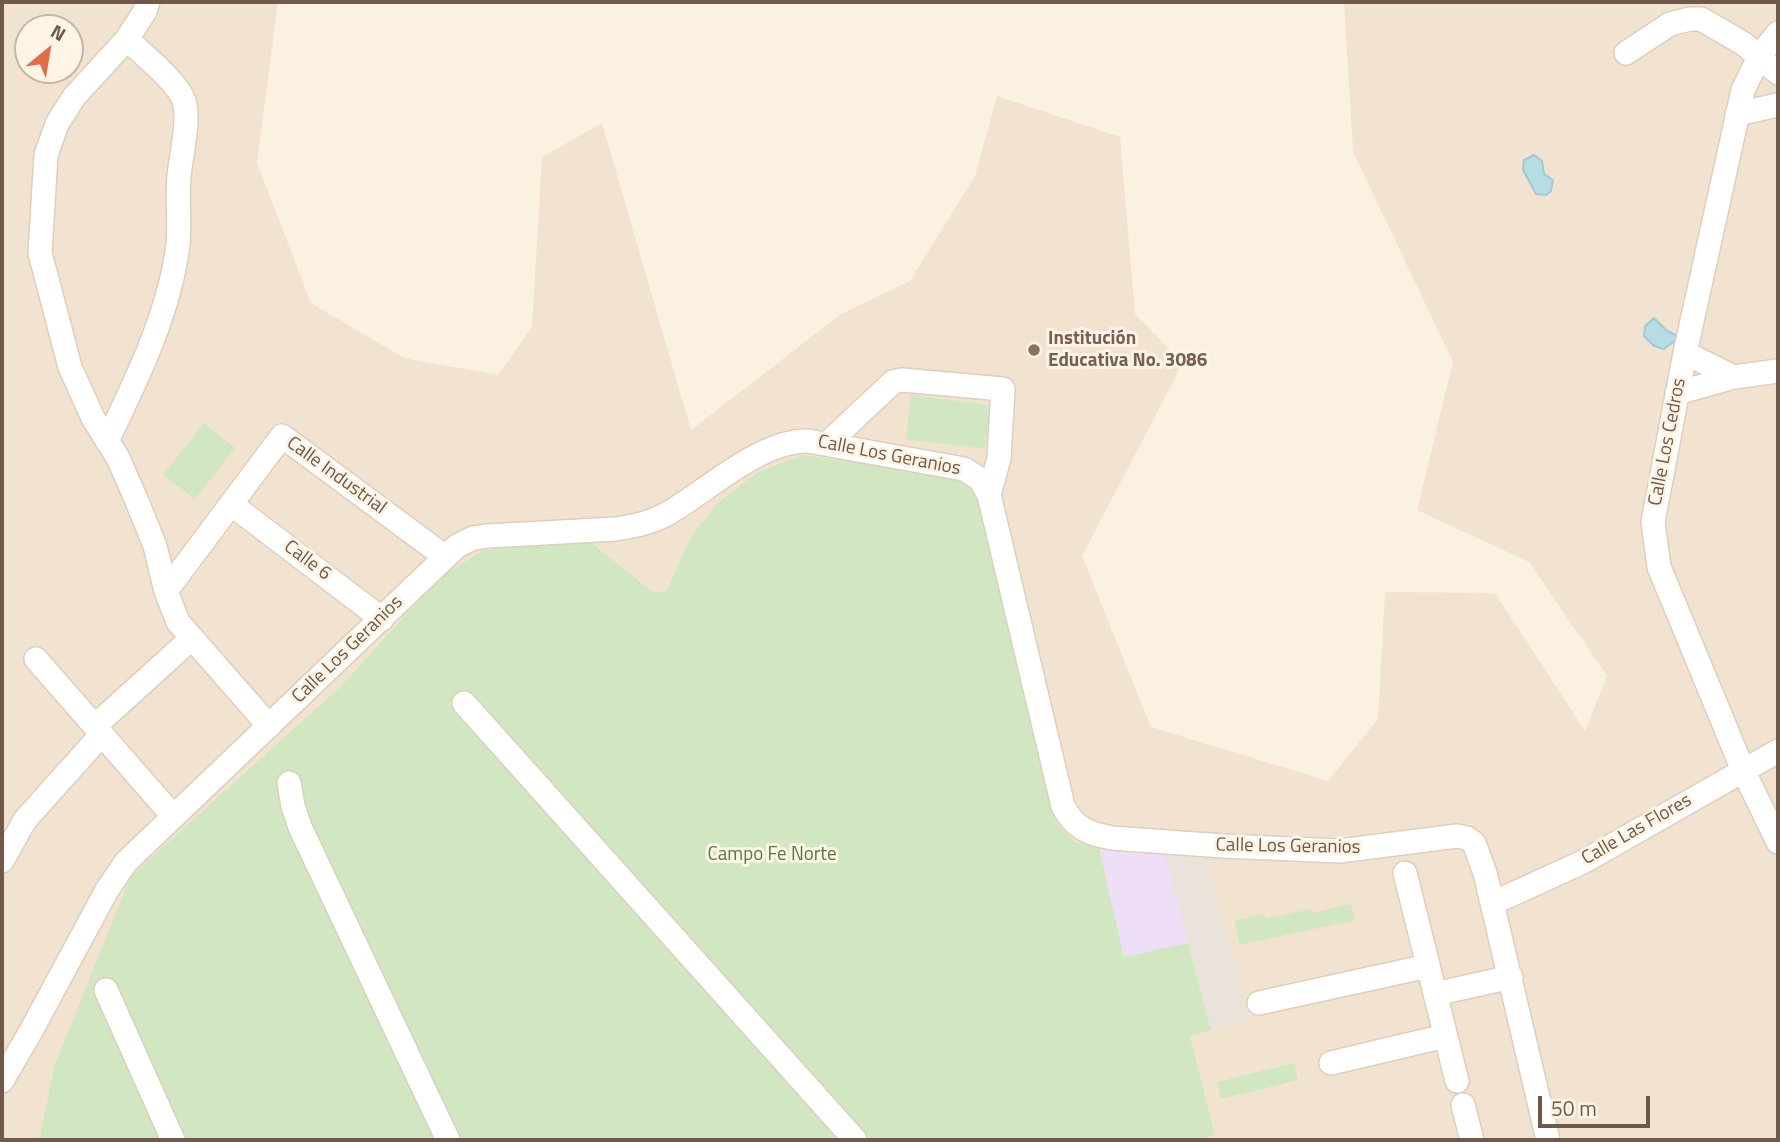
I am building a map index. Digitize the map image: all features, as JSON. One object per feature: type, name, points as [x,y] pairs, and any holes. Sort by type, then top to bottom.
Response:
[{"type":"street","points":[[148,2],[145,12],[127,39],[75,97],[57,124],[46,155],[40,253],[70,367],[93,418],[118,458],[155,546],[166,591],[178,622],[269,726]]},
{"type":"street","points":[[1626,53],[1670,24],[1701,19],[1760,55],[1778,73]]},
{"type":"street","name":"Calle Los Cedros","points":[[1778,33],[1760,55],[1743,90],[1685,353],[1653,522],[1659,567],[1743,770],[1778,842]]},
{"type":"street","points":[[107,441],[144,364],[171,280],[178,244],[179,180],[186,110],[184,99],[177,89],[127,39]]},
{"type":"street","points":[[1737,114],[1778,105]]},
{"type":"street","points":[[1685,353],[1734,377]]},
{"type":"street","points":[[1677,393],[1734,377],[1778,371]]},
{"type":"street","points":[[827,444],[893,382],[902,380],[1003,389],[999,458],[989,495]]},
{"type":"street","name":"Calle Industrial","points":[[166,591],[282,436],[444,556]]},
{"type":"street","name":"Calle Los Geranios","points":[[2,1081],[107,890],[126,862],[382,619],[444,556],[473,538],[616,530],[635,526],[670,512],[744,464],[785,443],[796,441],[827,444],[964,469],[979,479],[989,495],[1063,806],[1075,824],[1094,835],[1112,838],[1316,850],[1376,848],[1457,836],[1474,843],[1493,903],[1548,1140]]},
{"type":"street","name":"Calle 6","points":[[231,504],[382,619]]},
{"type":"street","points":[[2,861],[25,820],[98,730],[192,638]]},
{"type":"street","points":[[36,659],[173,816]]},
{"type":"street","points":[[464,704],[855,1140]]},
{"type":"street","name":"Calle Las Flores","points":[[1493,903],[1583,862],[1778,751]]},
{"type":"street","points":[[289,782],[300,827],[448,1140]]},
{"type":"street","points":[[1405,873],[1457,1081]]},
{"type":"street","points":[[1259,1003],[1428,966]]},
{"type":"street","points":[[1435,994],[1511,977]]},
{"type":"street","points":[[106,990],[173,1140]]},
{"type":"street","points":[[1331,1063],[1446,1036]]},
{"type":"street","points":[[1464,1105],[1472,1140]]},
{"type":"shaded area","points":[[2,2],[278,2],[257,163],[311,303],[404,358],[498,375],[532,327],[542,157],[602,123],[691,430],[841,314],[910,281],[975,176],[997,96],[1120,137],[1135,314],[1183,363],[1082,556],[1151,727],[1328,781],[1378,719],[1385,592],[1495,593],[1585,731],[1607,676],[1529,562],[1417,510],[1453,362],[1353,152],[1344,2],[1778,2],[1778,1140],[1205,1140],[1204,1138],[1215,1135],[1190,1036],[1211,1029],[1188,943],[1124,957],[1099,849],[1075,842],[1058,825],[978,490],[692,535],[667,590],[654,593],[589,541],[440,577],[341,686],[237,781],[54,1067],[39,1140],[2,1140]]},
{"type":"shaded area","points":[[1099,848],[1165,855],[1188,943],[1124,957]]},
{"type":"shaded area","points":[[1165,855],[1206,859],[1249,1019],[1211,1030]]},
{"type":"green space","points":[[911,395],[990,405],[985,449],[906,439]]},
{"type":"green space","points":[[204,423],[235,448],[195,499],[163,475]]},
{"type":"green space","name":"Campo Fe Norte","points":[[803,455],[965,478],[978,490],[1058,825],[1075,842],[1099,848],[1124,957],[1188,943],[1211,1030],[1190,1036],[1215,1135],[1205,1140],[39,1140],[54,1067],[131,876],[341,686],[440,577],[484,550],[589,541],[654,593],[667,590],[692,535],[718,503],[758,472]]},
{"type":"green space","points":[[1351,904],[1355,920],[1240,945],[1234,921],[1264,914],[1266,919],[1311,909],[1313,913]]},
{"type":"green space","points":[[1294,1063],[1298,1080],[1221,1099],[1217,1082]]},
{"type":"water","points":[[1534,155],[1542,161],[1544,174],[1553,180],[1551,191],[1546,195],[1536,194],[1523,170],[1524,160]]},
{"type":"water","points":[[1654,318],[1677,336],[1676,340],[1664,349],[1654,346],[1644,336],[1645,326]]},
{"type":"place","name":"Institución Educativa No. 3086","points":[[1034,350]]}]
